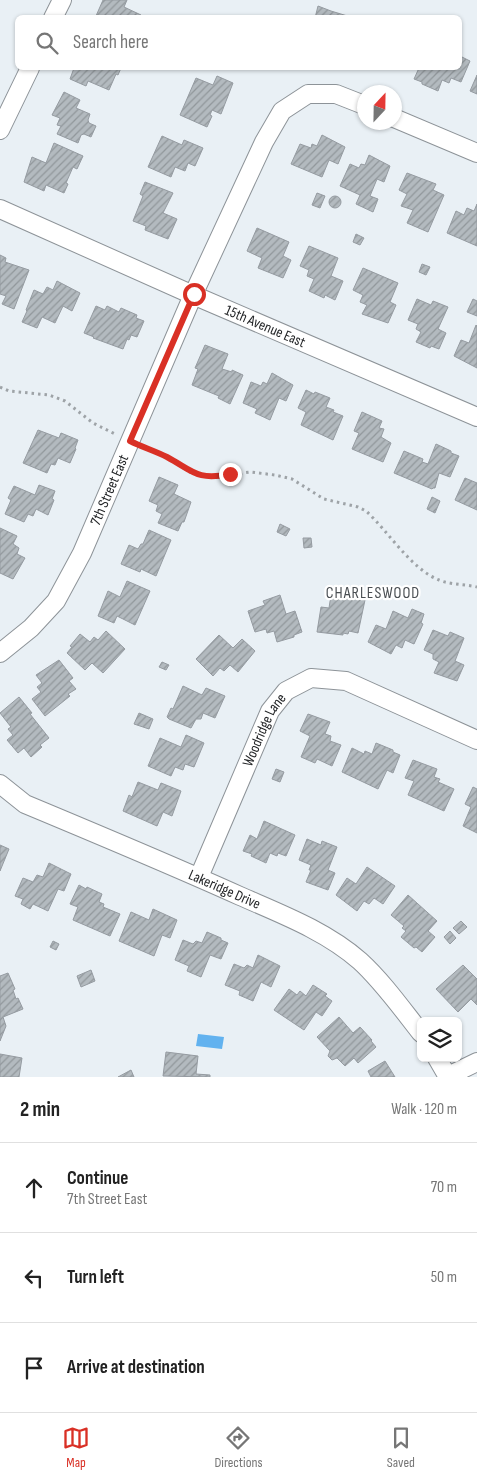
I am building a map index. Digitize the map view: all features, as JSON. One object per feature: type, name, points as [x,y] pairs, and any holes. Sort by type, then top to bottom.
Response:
[{"type":"street","points":[[55,15],[62,0]]},
{"type":"street","points":[[0,130],[29,70]]},
{"type":"street","name":"7th Street East","points":[[0,653],[31,628],[56,601],[82,553],[194,294],[264,142],[282,110],[308,94],[336,94],[357,102]]},
{"type":"street","points":[[402,121],[477,153]]},
{"type":"street","name":"15th Avenue East","points":[[0,209],[477,417]]},
{"type":"street","name":"Woodridge Lane","points":[[199,878],[270,711],[286,691],[311,678],[346,681],[477,740]]},
{"type":"street","name":"Lakeridge Drive","points":[[0,784],[24,804],[199,878],[287,917],[330,939],[360,961],[392,996],[417,1028]]},
{"type":"street","points":[[439,1062],[448,1076],[477,1062]]},
{"type":"path","points":[[0,387],[9,391],[48,395],[64,401],[93,423],[166,457],[191,473],[216,477],[250,472],[292,479],[324,499],[358,507],[366,511],[411,559],[437,580],[477,587]]},
{"type":"water","points":[[198,1034],[224,1037],[222,1049],[196,1046]]},
{"type":"building","points":[[103,0],[127,0],[124,7],[141,15],[96,15]]},
{"type":"building","points":[[318,6],[344,15],[316,15]]},
{"type":"building","points":[[462,57],[470,61],[461,82],[451,78],[449,83],[442,80],[438,91],[414,79],[418,70],[462,70]]},
{"type":"building","points":[[73,70],[120,70],[118,75],[116,74],[109,90],[88,81],[86,86],[70,79]]},
{"type":"building","points":[[477,75],[477,94],[470,91]]},
{"type":"building","points":[[217,76],[233,83],[221,114],[212,110],[210,115],[212,116],[207,127],[180,115],[196,78],[213,85]]},
{"type":"building","points":[[64,92],[80,100],[76,108],[90,114],[89,123],[96,126],[91,137],[84,134],[81,135],[78,143],[57,134],[61,126],[57,125],[60,118],[52,115]]},
{"type":"building","points":[[322,135],[345,147],[338,164],[329,160],[322,177],[291,164],[300,144],[311,148],[312,144],[317,146]]},
{"type":"building","points":[[162,136],[182,145],[184,140],[203,148],[195,166],[188,163],[185,171],[175,167],[171,177],[148,167]]},
{"type":"building","points":[[54,143],[83,156],[77,169],[73,167],[64,193],[46,185],[44,191],[24,182],[32,157],[46,163]]},
{"type":"building","points":[[369,155],[390,166],[384,182],[377,179],[370,196],[378,199],[373,212],[356,204],[360,195],[340,186],[350,164],[359,168],[361,164],[365,165]]},
{"type":"building","points":[[407,173],[436,184],[433,190],[444,195],[428,232],[407,223],[413,210],[401,206],[407,194],[399,190]]},
{"type":"building","points":[[145,182],[173,193],[163,213],[177,219],[168,239],[145,230],[146,226],[133,221],[143,196],[140,194]]},
{"type":"building","points":[[317,193],[325,196],[320,208],[312,205]]},
{"type":"building","points":[[333,196],[337,196],[341,202],[337,208],[333,208],[329,204],[329,200]]},
{"type":"building","points":[[477,204],[477,246],[447,233],[456,211],[464,215],[467,208],[474,211]]},
{"type":"building","points":[[257,228],[289,242],[283,256],[291,260],[283,278],[258,268],[262,258],[247,251]]},
{"type":"building","points":[[356,234],[364,238],[360,245],[353,242]]},
{"type":"building","points":[[309,246],[338,258],[331,276],[343,281],[335,300],[325,295],[324,298],[309,291],[314,279],[307,276],[309,270],[300,266]]},
{"type":"building","points":[[0,255],[6,258],[5,262],[29,270],[14,309],[2,304],[6,296],[0,294]]},
{"type":"building","points":[[422,264],[430,267],[426,275],[419,272]]},
{"type":"building","points":[[363,268],[398,283],[390,302],[396,305],[388,323],[362,314],[367,305],[360,302],[363,295],[353,290]]},
{"type":"building","points":[[57,281],[80,293],[72,311],[63,306],[55,323],[42,317],[37,328],[22,322],[34,290],[43,294],[47,287],[53,290]]},
{"type":"building","points":[[417,299],[431,305],[433,301],[448,307],[438,329],[446,333],[439,349],[431,346],[430,348],[416,342],[421,332],[416,329],[418,324],[408,320]]},
{"type":"building","points":[[473,299],[477,301],[477,316],[467,312]]},
{"type":"building","points":[[96,306],[105,310],[107,306],[119,312],[121,308],[137,315],[136,318],[144,321],[137,337],[131,335],[123,349],[84,333]]},
{"type":"building","points":[[476,325],[477,368],[454,356],[461,340],[469,343]]},
{"type":"building","points":[[205,345],[228,354],[222,369],[232,372],[232,370],[243,375],[230,404],[218,398],[219,396],[192,385],[198,369],[195,368]]},
{"type":"building","points":[[272,373],[293,385],[286,401],[279,398],[270,420],[255,413],[257,409],[243,403],[251,382],[261,386],[263,382],[267,384]]},
{"type":"building","points":[[306,390],[330,398],[326,407],[343,416],[333,440],[301,425],[306,412],[298,408]]},
{"type":"building","points":[[362,412],[382,421],[379,428],[384,429],[381,437],[391,443],[383,462],[352,449],[359,433],[354,431]]},
{"type":"building","points":[[38,430],[59,438],[61,433],[78,440],[70,463],[58,458],[55,465],[51,464],[47,473],[23,463]]},
{"type":"building","points":[[436,444],[459,456],[450,477],[439,473],[435,488],[432,489],[394,473],[404,451],[423,459],[422,462],[428,464]]},
{"type":"building","points":[[159,477],[178,485],[174,494],[191,502],[184,522],[182,522],[178,531],[158,523],[162,514],[156,511],[158,505],[149,501]]},
{"type":"building","points":[[465,478],[477,483],[477,510],[455,500]]},
{"type":"building","points":[[39,485],[55,491],[52,499],[54,500],[48,515],[36,509],[33,516],[28,514],[24,522],[5,514],[11,500],[8,498],[14,486],[35,495]]},
{"type":"building","points":[[432,497],[440,501],[435,513],[427,509]]},
{"type":"building","points":[[280,524],[290,529],[286,536],[277,532]]},
{"type":"building","points":[[0,528],[17,536],[13,544],[19,548],[17,554],[25,558],[13,579],[0,573]]},
{"type":"building","points":[[149,530],[171,540],[156,576],[141,569],[140,572],[121,564],[129,545],[138,549],[143,544]]},
{"type":"building","points":[[303,538],[311,538],[312,547],[304,548]]},
{"type":"building","points":[[127,581],[150,591],[135,625],[117,616],[114,623],[98,616],[108,591],[120,597]]},
{"type":"building","points":[[280,595],[286,614],[295,611],[302,632],[294,635],[294,637],[277,642],[274,631],[267,633],[266,629],[255,632],[248,611],[265,605],[263,601]]},
{"type":"building","points":[[331,595],[365,600],[358,633],[349,631],[348,634],[343,633],[343,635],[317,632],[321,607],[329,608]]},
{"type":"building","points":[[412,609],[424,614],[421,623],[423,624],[414,644],[405,640],[402,648],[396,645],[391,654],[368,642],[376,625],[386,629],[393,611],[408,618]]},
{"type":"building","points":[[433,630],[448,636],[450,632],[464,638],[455,661],[464,665],[457,681],[434,673],[439,662],[433,659],[433,654],[424,650]]},
{"type":"building","points":[[106,631],[125,649],[103,673],[92,663],[85,670],[67,653],[80,634],[90,642],[94,637],[98,640]]},
{"type":"building","points":[[219,635],[233,648],[242,639],[255,651],[238,672],[230,665],[224,671],[220,668],[213,676],[196,659]]},
{"type":"building","points":[[59,660],[73,678],[69,681],[76,689],[45,716],[32,699],[41,692],[37,687],[42,683],[36,675]]},
{"type":"building","points":[[162,662],[169,665],[166,670],[159,667]]},
{"type":"building","points":[[183,686],[202,695],[206,688],[225,696],[215,718],[203,713],[201,719],[196,719],[191,728],[167,717],[171,708],[173,709]]},
{"type":"building","points":[[19,697],[49,738],[40,745],[42,747],[31,757],[24,748],[18,753],[7,740],[13,735],[8,729],[11,727],[0,713]]},
{"type":"building","points":[[139,713],[153,719],[149,729],[134,724]]},
{"type":"building","points":[[308,714],[330,722],[325,734],[331,736],[330,741],[341,745],[332,766],[317,759],[315,763],[301,757],[310,736],[300,731]]},
{"type":"building","points":[[186,735],[204,743],[194,767],[185,764],[183,770],[175,767],[171,776],[148,766],[160,738],[181,747]]},
{"type":"building","points":[[376,743],[400,755],[393,773],[387,770],[378,789],[342,772],[352,748],[364,754],[365,751],[372,754]]},
{"type":"building","points":[[413,760],[437,769],[434,777],[440,779],[438,782],[454,789],[444,811],[408,795],[414,781],[405,778]]},
{"type":"building","points":[[276,769],[284,772],[280,782],[272,779]]},
{"type":"building","points":[[138,782],[158,790],[161,783],[181,791],[172,816],[163,812],[157,826],[123,811],[129,795],[132,797]]},
{"type":"building","points":[[473,787],[477,789],[477,833],[463,826],[471,807],[465,804]]},
{"type":"building","points":[[264,821],[295,835],[286,856],[278,853],[277,856],[270,853],[266,863],[251,856],[252,854],[243,851],[250,835],[257,839]]},
{"type":"building","points":[[307,839],[321,845],[322,841],[337,847],[328,870],[335,873],[328,890],[306,882],[311,865],[299,860]]},
{"type":"building","points":[[0,845],[9,849],[0,871]]},
{"type":"building","points":[[49,863],[71,874],[64,891],[58,889],[48,911],[33,904],[30,909],[21,904],[23,899],[15,896],[23,878],[33,882],[37,875],[43,877]]},
{"type":"building","points":[[367,867],[395,886],[383,904],[374,898],[369,904],[364,901],[357,911],[336,895],[347,878],[356,884]]},
{"type":"building","points":[[79,885],[102,894],[99,902],[104,904],[103,907],[120,914],[110,936],[73,920],[78,907],[70,904]]},
{"type":"building","points":[[408,895],[437,921],[428,931],[435,937],[422,952],[401,937],[406,931],[402,928],[404,926],[391,915]]},
{"type":"building","points":[[153,909],[177,920],[170,938],[162,935],[154,956],[119,941],[131,912],[149,920]]},
{"type":"building","points":[[461,921],[467,927],[459,934],[453,928]]},
{"type":"building","points":[[450,931],[456,938],[450,944],[444,937]]},
{"type":"building","points":[[207,932],[228,943],[221,959],[210,955],[201,977],[187,971],[189,966],[175,960],[183,940],[193,944],[196,941],[202,943]]},
{"type":"building","points":[[53,941],[59,944],[56,950],[50,947]]},
{"type":"building","points":[[258,955],[280,966],[271,987],[261,982],[253,1001],[239,995],[240,991],[225,985],[234,964],[244,968],[247,965],[253,968]]},
{"type":"building","points":[[463,965],[477,979],[477,1005],[471,999],[458,1012],[436,989]]},
{"type":"building","points":[[91,970],[95,981],[81,987],[77,976]]},
{"type":"building","points":[[8,973],[15,989],[13,990],[16,999],[18,998],[23,1009],[3,1017],[6,1026],[0,1041],[0,976]]},
{"type":"building","points":[[313,985],[327,994],[325,996],[332,1001],[322,1016],[316,1012],[304,1030],[274,1010],[289,989],[297,995],[300,991],[306,996]]},
{"type":"building","points":[[339,1017],[353,1033],[360,1027],[376,1047],[358,1063],[354,1058],[345,1066],[337,1058],[332,1060],[328,1056],[330,1051],[317,1037]]},
{"type":"building","points":[[166,1052],[198,1056],[196,1074],[210,1075],[210,1077],[163,1076]]},
{"type":"building","points":[[0,1054],[22,1058],[19,1077],[0,1077]]},
{"type":"building","points":[[385,1061],[395,1077],[371,1077],[368,1071]]},
{"type":"building","points":[[131,1070],[134,1077],[118,1077]]},
{"type":"district","name":"CHARLESWOOD","points":[[373,592]]},
{"type":"route","points":[[194,294],[130,441],[166,457],[191,473],[216,477],[230,474]]}]
